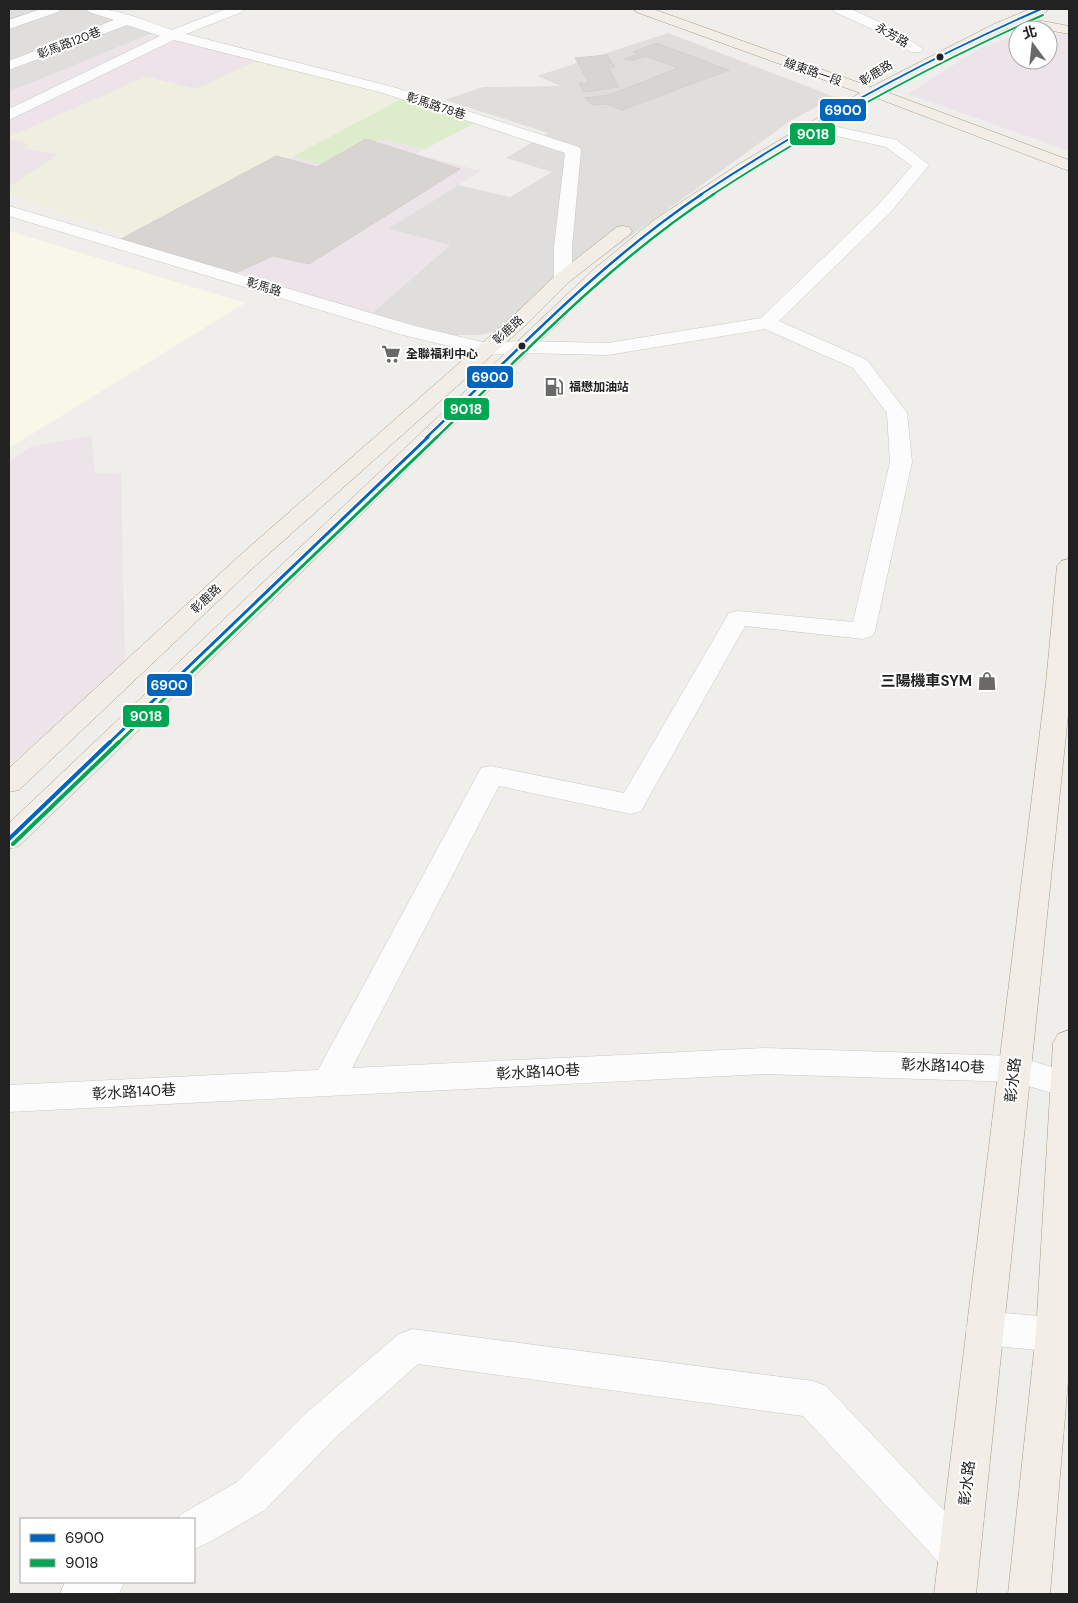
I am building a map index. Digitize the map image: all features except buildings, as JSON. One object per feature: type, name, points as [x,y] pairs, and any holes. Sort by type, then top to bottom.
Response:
[{"type":"main road","name":"線東路一段","points":[[641,9],[873,93],[903,102],[1069,166]]},
{"type":"main road","name":"彰鹿路","points":[[9,840],[146,706],[521,347],[600,273],[660,224],[745,167],[873,93],[999,27],[1041,9]]},
{"type":"main road","points":[[999,27],[1037,24],[1069,30]]},
{"type":"main road","name":"彰鹿路","points":[[9,783],[246,562],[486,349],[563,278],[637,220],[717,165],[924,44]]},
{"type":"main road","points":[[246,562],[284,575]]},
{"type":"main road","name":"彰水路","points":[[955,1594],[1014,1069],[1064,683],[1069,566]]},
{"type":"main road","points":[[104,693],[146,706]]},
{"type":"main road","points":[[1029,1594],[1062,1335],[1066,1084],[1069,1043]]},
{"type":"street","points":[[9,25],[52,9]]},
{"type":"street","points":[[94,9],[129,19],[172,35]]},
{"type":"street","points":[[9,115],[172,35],[237,9]]},
{"type":"street","name":"永芳路","points":[[840,9],[888,31],[924,44]]},
{"type":"street","name":"彰馬路120巷","points":[[9,66],[129,19]]},
{"type":"street","name":"彰馬路78巷","points":[[172,35],[388,90],[573,150],[563,247],[563,278]]},
{"type":"street","points":[[328,1082],[490,775],[631,804],[738,618],[863,631],[902,462],[897,413],[860,364],[767,323],[885,208],[921,165],[891,144],[816,127]]},
{"type":"street","name":"彰馬路","points":[[9,211],[410,331],[486,349],[521,347],[608,349],[767,323]]},
{"type":"street","name":"彰水路140巷","points":[[9,1099],[765,1061],[1014,1069],[1066,1084]]},
{"type":"street","points":[[984,1328],[1062,1335]]},
{"type":"street","points":[[195,1528],[251,1496],[321,1425],[412,1346],[813,1399],[959,1555]]},
{"type":"street","points":[[81,1594],[101,1583]]},
{"type":"shaded area","points":[[9,9],[94,9],[163,29],[9,92]]},
{"type":"shaded area","points":[[163,29],[264,58],[196,89],[146,77],[9,137],[9,92]]},
{"type":"shaded area","points":[[668,33],[835,97],[790,121],[500,331],[478,335],[453,335],[371,314],[450,245],[388,229],[458,185],[510,197],[552,172],[506,158],[548,133],[445,100],[483,87],[561,86],[537,76]]},
{"type":"shaded area","points":[[1058,34],[1069,35],[1069,151],[908,94],[980,48],[1008,38],[1008,70],[1058,70]]},
{"type":"shaded area","points":[[9,139],[30,144],[25,148],[59,154],[9,187]]},
{"type":"shaded area","points":[[381,139],[425,149],[416,154],[481,171],[388,229],[450,245],[371,314],[137,239],[294,156],[331,168]]},
{"type":"shaded area","points":[[9,231],[245,303],[9,448]]},
{"type":"shaded area","points":[[91,436],[95,474],[121,473],[125,663],[9,766],[9,462],[30,447]]},
{"type":"green space","points":[[264,58],[403,98],[137,239],[9,194],[9,187],[59,154],[24,148],[29,144],[9,139],[9,137],[146,77],[196,89]]},
{"type":"green space","points":[[403,98],[481,120],[425,149],[381,139],[331,168],[294,156]]},
{"type":"transit line","name":"6900","points":[[9,839],[558,312],[658,225],[727,178],[858,101],[918,68],[1041,9]]},
{"type":"transit line","name":"9018","points":[[13,844],[562,317],[649,240],[713,194],[832,123],[951,58],[1043,15]]},
{"type":"place","name":"全聯福利中心","points":[[391,354]]},
{"type":"place","name":"福懋加油站","points":[[554,387]]},
{"type":"place","name":"三陽機車SYM","points":[[987,681]]}]
